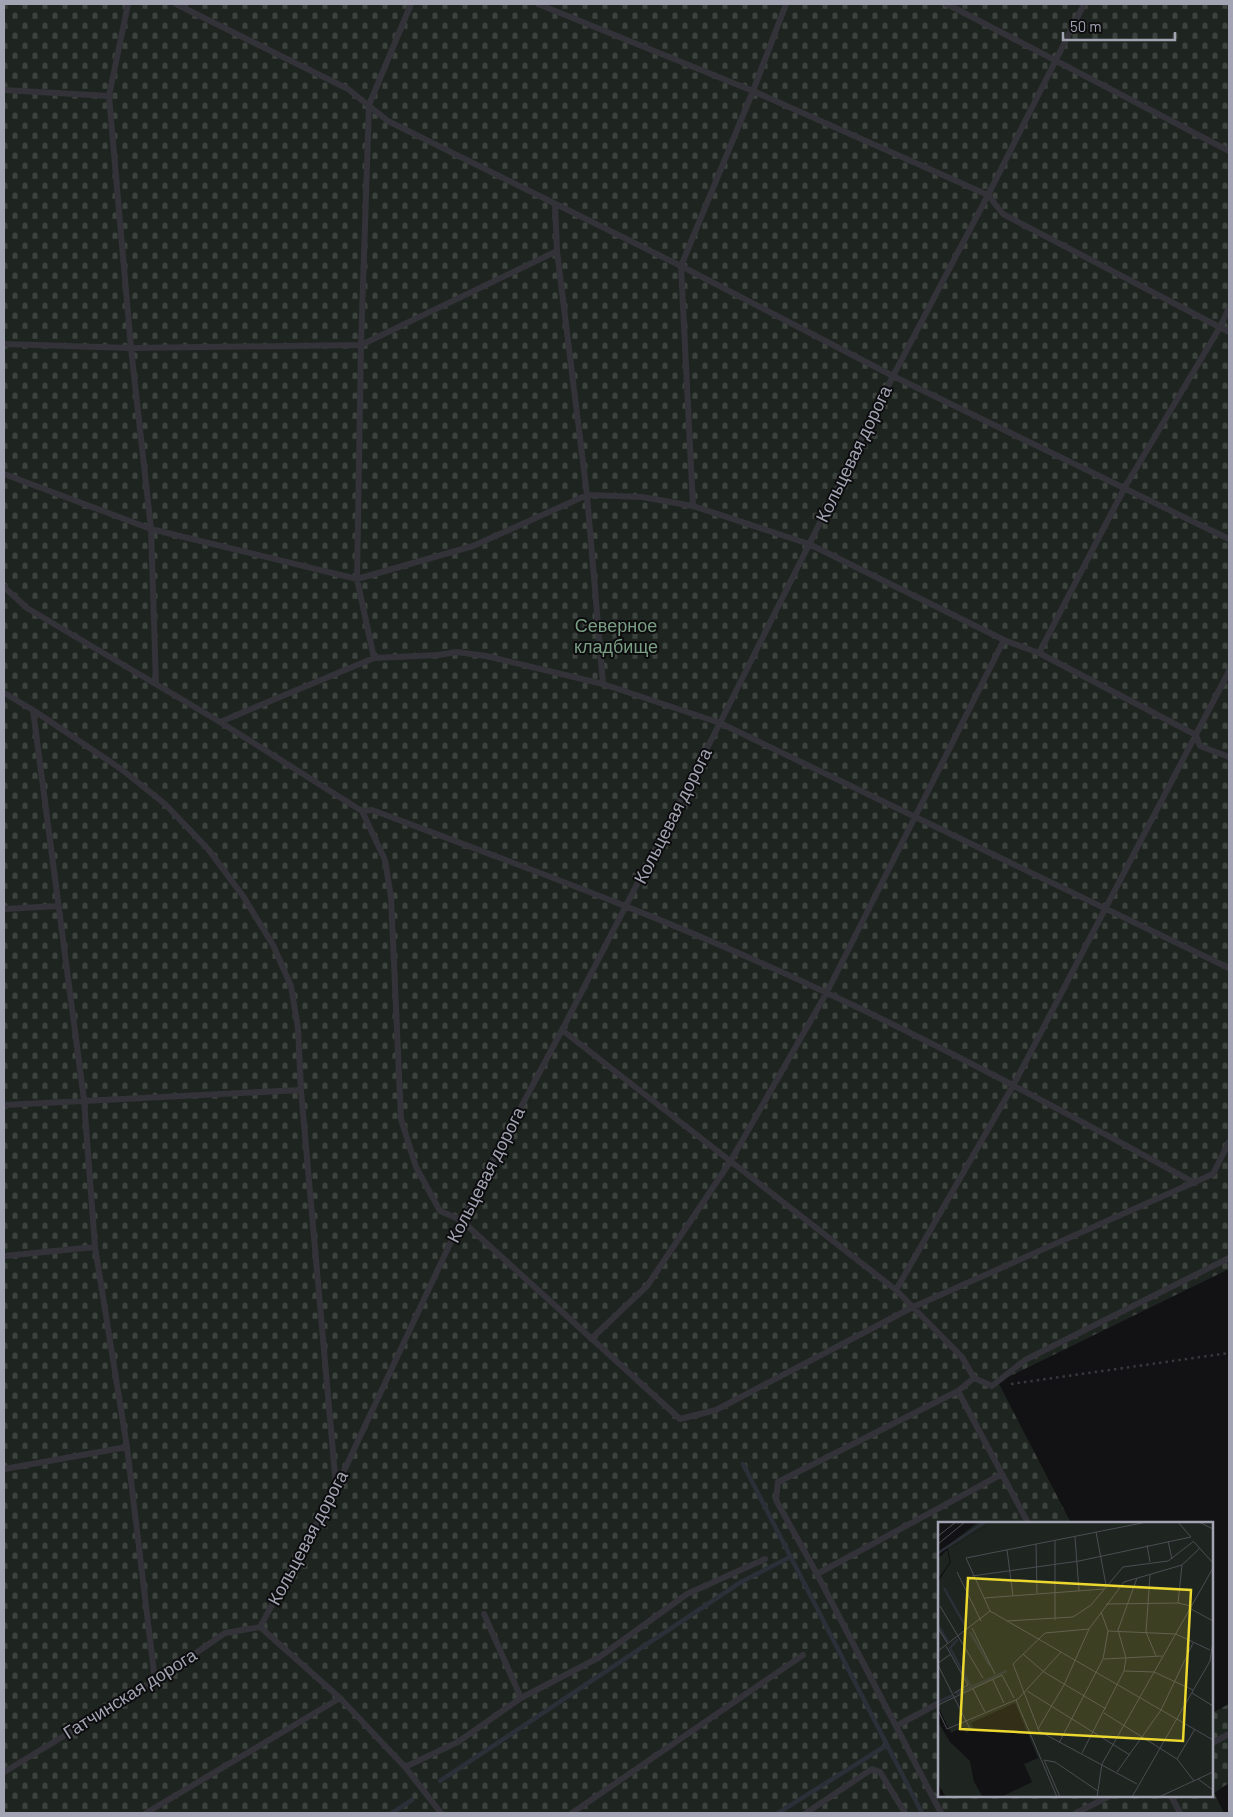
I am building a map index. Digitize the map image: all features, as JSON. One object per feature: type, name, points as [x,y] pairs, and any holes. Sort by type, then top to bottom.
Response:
[{"type":"lane","points":[[128,4],[109,96],[131,348],[151,530],[156,684]]},
{"type":"lane","points":[[176,4],[348,89],[388,121],[681,266],[892,376],[1125,487],[1229,539]]},
{"type":"lane","points":[[374,658],[357,579],[369,105],[411,4]]},
{"type":"lane","points":[[538,4],[753,91],[988,195],[1003,214],[1229,332]]},
{"type":"lane","points":[[693,506],[681,266],[753,91],[786,4]]},
{"type":"lane","points":[[947,4],[1229,151]]},
{"type":"lane","name":"Кольцевая дорога","points":[[260,1626],[336,1488],[461,1220],[627,906],[892,376],[988,195],[1084,4]]},
{"type":"lane","points":[[4,90],[109,96]]},
{"type":"lane","points":[[555,205],[557,252],[586,495],[603,684]]},
{"type":"lane","points":[[4,344],[131,348],[362,345],[557,252]]},
{"type":"lane","points":[[1039,653],[1125,487],[1220,327],[1229,308]]},
{"type":"lane","points":[[4,474],[151,530],[357,579],[473,546],[586,495],[642,497],[693,506],[809,544],[1004,640],[1039,653],[1196,735],[1200,746],[1229,757]]},
{"type":"lane","points":[[4,587],[27,608],[220,722],[362,811],[386,860],[391,897],[401,1119],[416,1167],[440,1211],[461,1220],[680,1419],[716,1410],[913,1307],[1213,1174],[1229,1142]]},
{"type":"lane","points":[[591,1339],[647,1286],[730,1162],[827,992],[1004,640]]},
{"type":"lane","points":[[220,722],[374,658],[438,655],[457,652],[486,656],[603,684],[720,723],[1229,968]]},
{"type":"lane","points":[[896,1290],[1014,1084],[1229,670]]},
{"type":"lane","points":[[4,694],[33,710],[121,769],[165,804],[208,849],[243,896],[273,945],[291,986],[298,1028],[300,1090],[336,1488]]},
{"type":"lane","points":[[33,710],[84,1100],[95,1247],[127,1448],[155,1681]]},
{"type":"lane","points":[[362,811],[372,810],[627,906],[827,992],[1014,1084],[1195,1182]]},
{"type":"lane","points":[[4,909],[58,906]]},
{"type":"lane","points":[[562,1030],[896,1290],[962,1357],[974,1378],[992,1386],[1025,1360],[1229,1258]]},
{"type":"lane","points":[[4,1105],[300,1090]]},
{"type":"lane","points":[[4,1256],[95,1247]]},
{"type":"lane","points":[[941,1813],[817,1574],[776,1500],[778,1482],[958,1391],[974,1378]]},
{"type":"lane","points":[[958,1391],[1027,1522]]},
{"type":"lane","points":[[4,1469],[127,1448]]},
{"type":"lane","points":[[817,1574],[1002,1474]]},
{"type":"lane","points":[[405,1767],[458,1742],[521,1698],[598,1658],[687,1594],[765,1559]]},
{"type":"lane","points":[[484,1614],[521,1698]]},
{"type":"lane","points":[[260,1626],[340,1698],[405,1767],[441,1813]]},
{"type":"lane","name":"Гатчинская дорога","points":[[4,1772],[155,1681],[225,1633],[260,1626]]},
{"type":"lane","points":[[572,1813],[803,1655]]},
{"type":"lane","points":[[146,1813],[340,1698]]},
{"type":"lane","points":[[896,1726],[938,1704]]},
{"type":"lane","points":[[1213,1742],[1229,1734]]},
{"type":"lane","points":[[806,1813],[872,1769],[880,1772],[905,1813]]},
{"type":"lane","points":[[1076,1813],[1108,1797]]},
{"type":"lane","points":[[1172,1797],[1180,1813]]},
{"type":"path","points":[[992,1386],[1021,1384],[1229,1353]]},
{"type":"green space","name":"Северное кладбище","points":[[4,4],[1229,4],[1229,1269],[998,1382],[1070,1522],[938,1522],[938,1797],[1213,1797],[1213,1712],[1229,1704],[1229,1783],[1214,1793],[1224,1813],[4,1813]]},
{"type":"waterway","points":[[743,1464],[922,1813]]},
{"type":"waterway","points":[[440,1781],[741,1582],[790,1557]]},
{"type":"waterway","points":[[778,1813],[887,1745]]},
{"type":"waterway","points":[[392,1813],[412,1800]]}]
